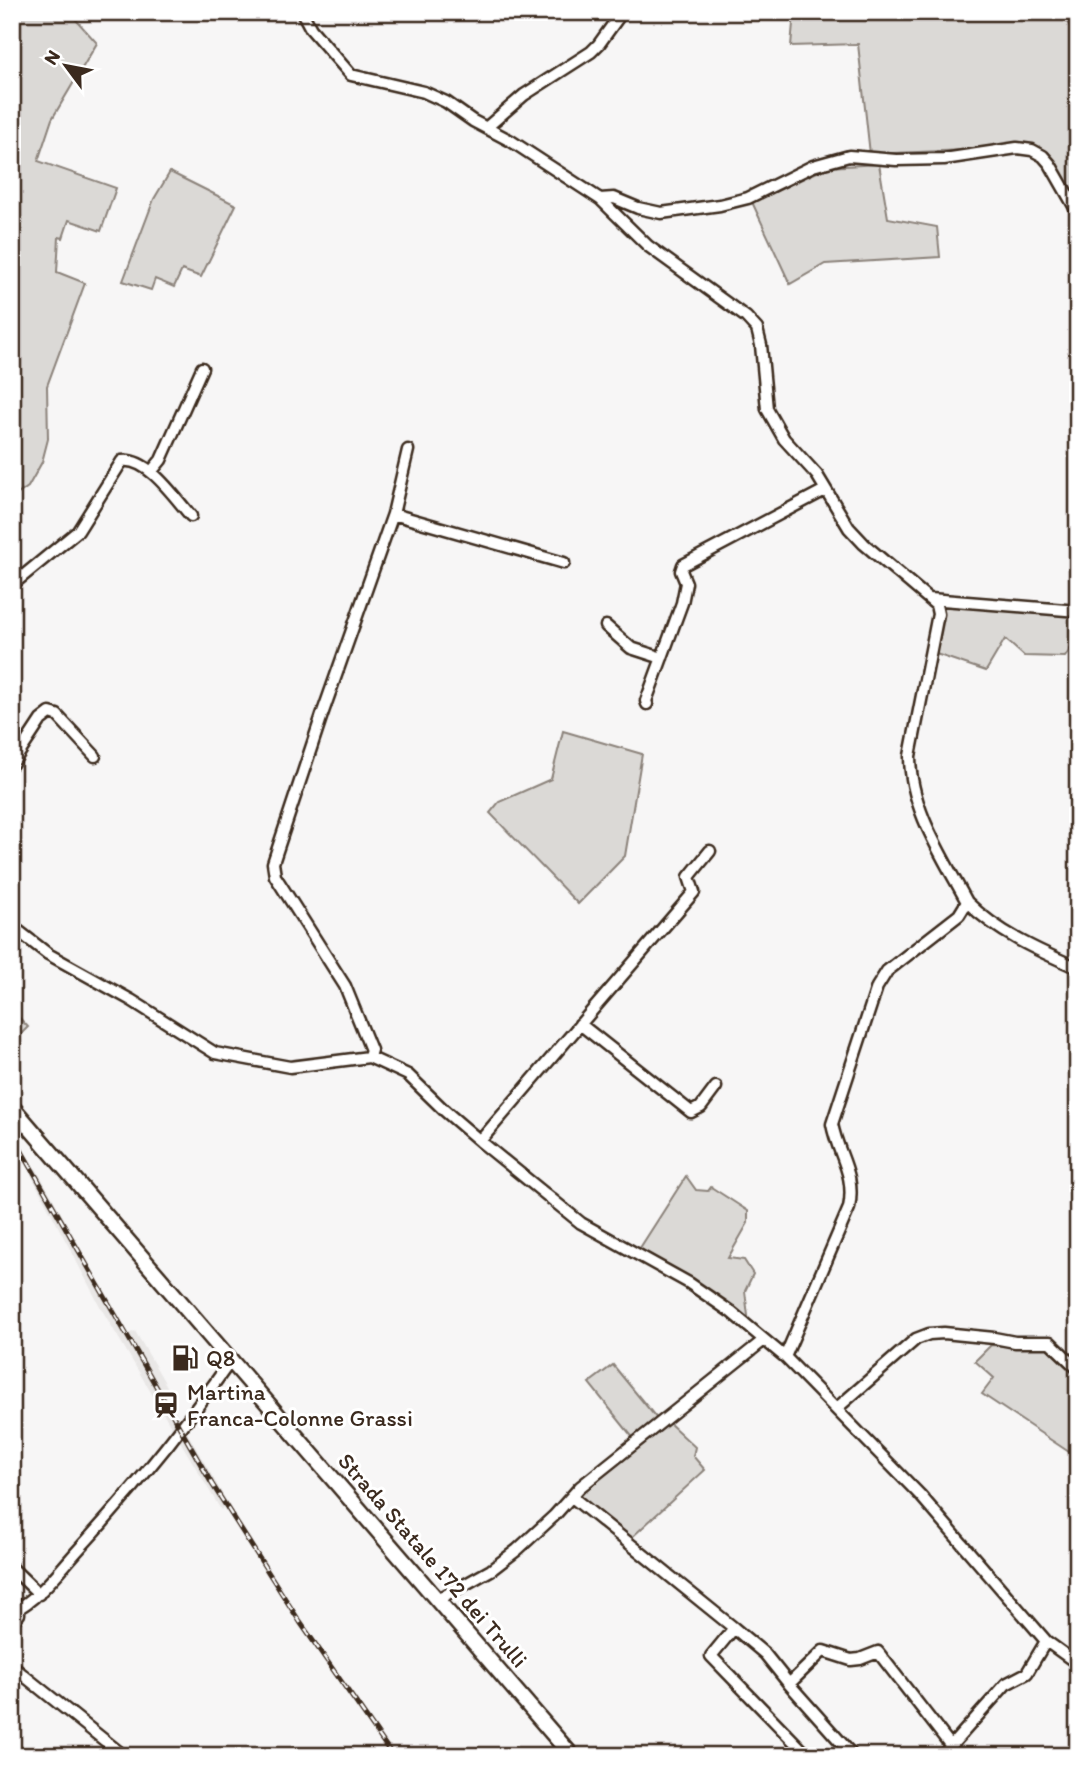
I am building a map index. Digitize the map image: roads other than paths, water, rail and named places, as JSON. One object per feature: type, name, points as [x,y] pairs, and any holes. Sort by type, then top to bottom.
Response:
[{"type":"main road","name":"Strada Statale 172 dei Trulli","points":[[12,1107],[572,1756]]},
{"type":"street","points":[[302,12],[311,29],[351,75],[424,92],[511,141],[600,199],[648,246],[746,317],[757,329],[767,409],[784,439],[817,475],[849,528],[936,605],[938,614],[910,756],[910,776],[933,840],[967,902],[1004,932],[1078,968]]},
{"type":"street","points":[[486,128],[524,95],[591,52],[622,12]]},
{"type":"street","points":[[600,199],[614,198],[638,208],[661,213],[720,205],[748,198],[832,160],[849,156],[896,160],[944,159],[1017,148],[1032,150],[1043,156],[1078,214]]},
{"type":"street","points":[[151,472],[161,460],[202,368]]},
{"type":"street","points":[[369,1057],[371,1050],[345,986],[275,876],[273,863],[393,514],[408,450]]},
{"type":"street","points":[[12,585],[78,531],[122,461],[135,462],[151,472],[191,516]]},
{"type":"street","points":[[647,704],[686,591],[681,571],[683,565],[825,490]]},
{"type":"street","points":[[393,514],[564,563]]},
{"type":"street","points":[[930,598],[1078,611]]},
{"type":"street","points":[[606,626],[631,648],[662,658]]},
{"type":"street","points":[[12,764],[41,720],[50,713],[57,715],[95,756]]},
{"type":"street","points":[[480,1141],[694,892],[689,877],[710,851]]},
{"type":"street","points":[[785,1357],[849,1208],[853,1192],[850,1175],[834,1137],[832,1124],[873,998],[887,971],[959,915],[967,902]]},
{"type":"street","points":[[12,926],[48,954],[131,1000],[215,1053],[290,1067],[369,1057],[408,1074],[445,1111],[581,1223],[690,1283],[731,1312],[785,1357],[920,1495],[1046,1641],[1078,1664]]},
{"type":"street","points":[[580,1024],[691,1112],[701,1107],[716,1087]]},
{"type":"street","points":[[836,1409],[916,1339],[929,1334],[944,1333],[1015,1342],[1050,1342],[1078,1369]]},
{"type":"street","points":[[437,1600],[491,1570],[517,1550],[580,1487],[764,1340]]},
{"type":"street","points":[[12,1622],[19,1614],[16,1610],[39,1594],[158,1460],[232,1359]]},
{"type":"street","points":[[572,1497],[765,1654],[853,1756]]},
{"type":"street","points":[[12,1568],[39,1594]]},
{"type":"street","points":[[734,1628],[711,1656],[808,1756]]},
{"type":"street","points":[[942,1756],[1006,1684],[1027,1673],[1046,1641]]},
{"type":"street","points":[[789,1684],[824,1651],[851,1660],[878,1652],[951,1746]]},
{"type":"street","points":[[12,1666],[124,1756]]},
{"type":"railway","points":[[12,1134],[212,1484],[300,1622],[393,1756]]},
{"type":"place","name":"Q8","points":[[185,1358]]},
{"type":"place","name":"Martina Franca-Colonne Grassi","points":[[166,1405]]}]
